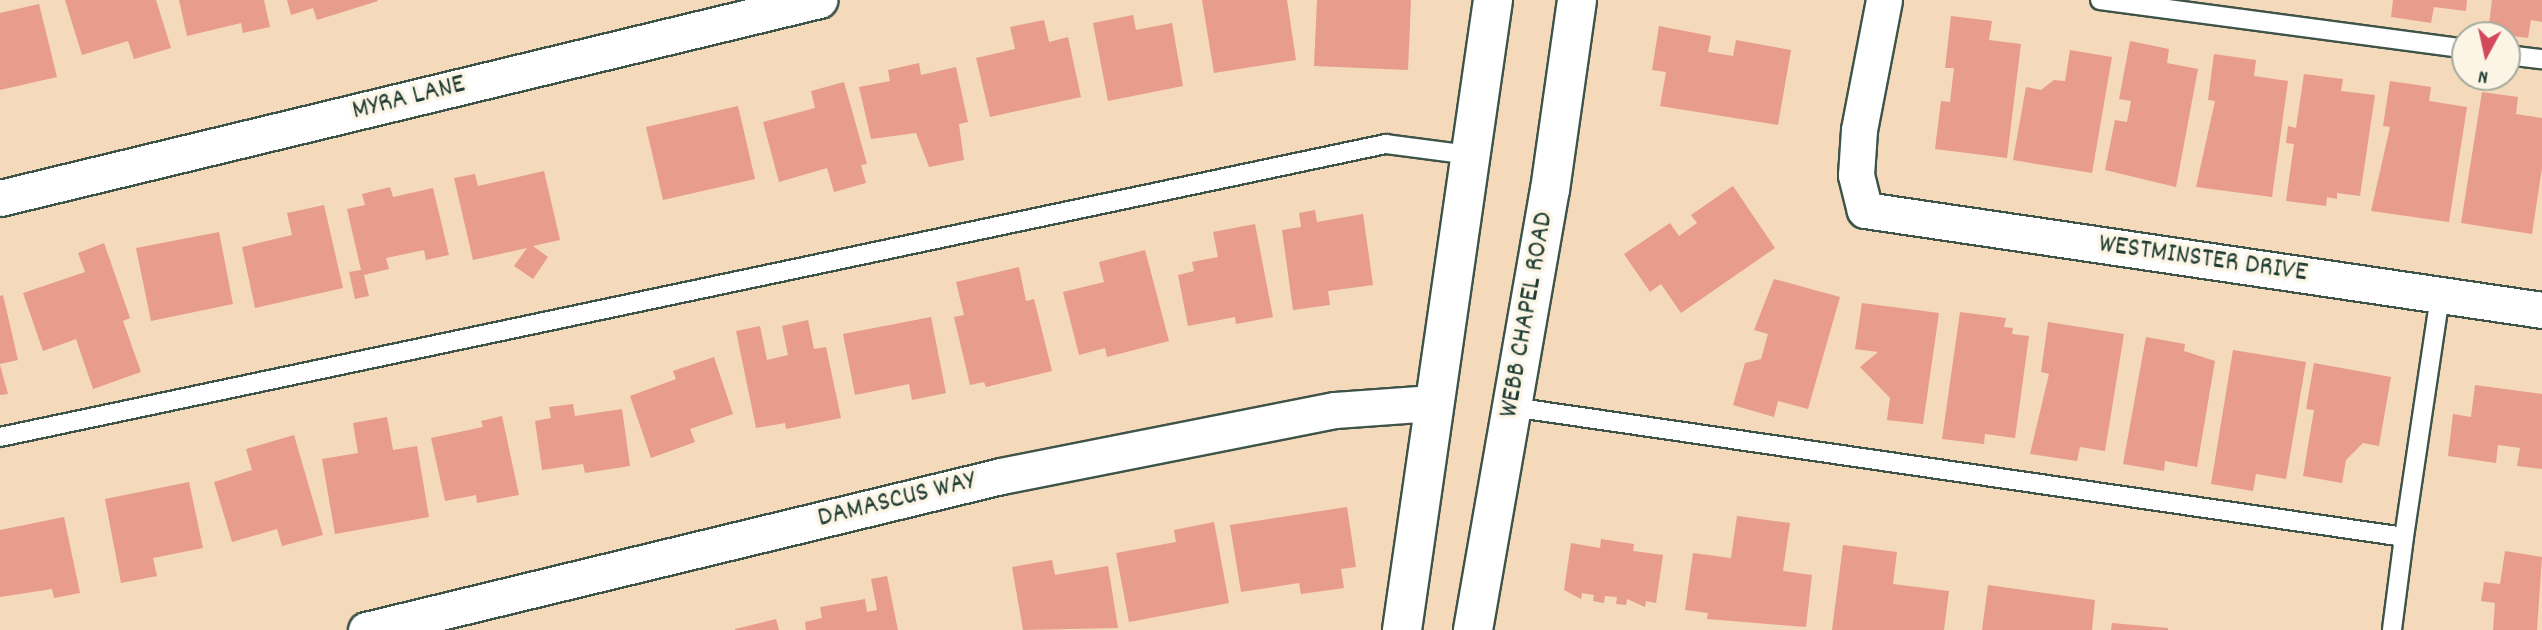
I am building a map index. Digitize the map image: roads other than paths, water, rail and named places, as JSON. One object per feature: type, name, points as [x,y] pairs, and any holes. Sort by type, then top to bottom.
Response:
[{"type":"main road","points":[[1402,630],[1493,0]]},
{"type":"main road","name":"WEBB CHAPEL ROAD","points":[[1473,630],[1512,407],[1577,0]]},
{"type":"street","name":"MYRA LANE","points":[[0,198],[819,0]]},
{"type":"street","name":"WESTMINSTER DRIVE","points":[[1884,0],[1859,130],[1856,175],[1865,210],[2542,310]]},
{"type":"street","name":"DAMASCUS WAY","points":[[366,630],[1001,476],[1335,410],[1433,403]]},
{"type":"lane","points":[[2100,0],[2451,47]]},
{"type":"lane","points":[[2521,57],[2542,60]]},
{"type":"lane","points":[[0,437],[1386,144],[1469,155]]},
{"type":"lane","points":[[2392,630],[2440,295]]},
{"type":"lane","points":[[1512,407],[2404,537]]}]
